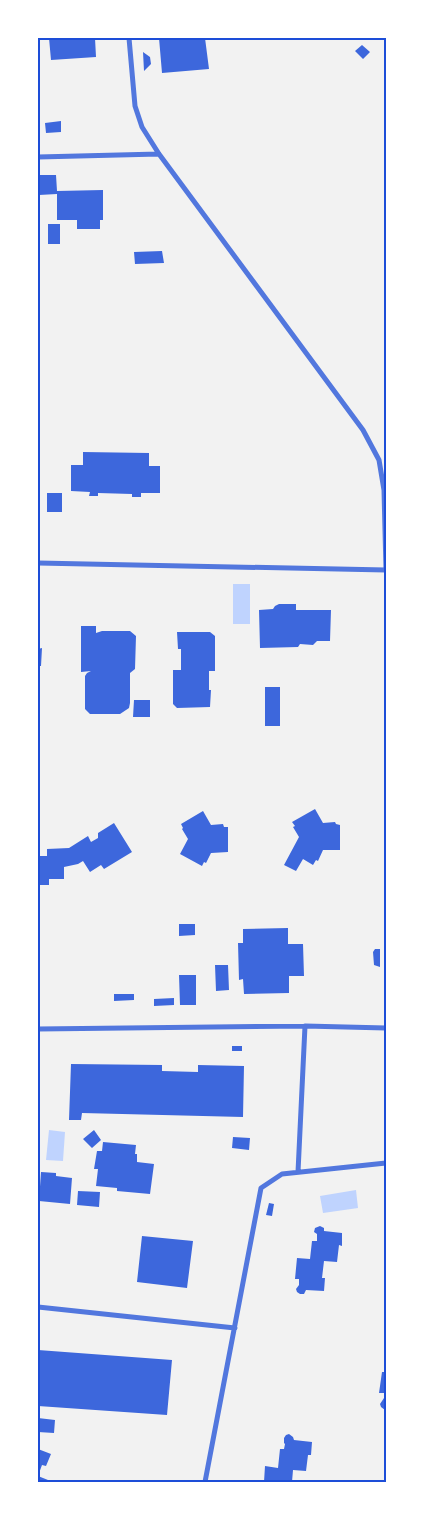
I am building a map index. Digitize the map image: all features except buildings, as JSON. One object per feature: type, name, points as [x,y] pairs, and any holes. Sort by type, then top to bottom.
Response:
[{"type":"street","points":[[38,563],[386,570],[384,490],[379,460],[363,430],[159,154],[142,127],[135,106],[129,38]]},
{"type":"street","points":[[38,157],[159,154]]},
{"type":"street","points":[[38,1029],[305,1026],[386,1028]]},
{"type":"street","points":[[298,1172],[305,1026]]},
{"type":"street","points":[[205,1482],[262,1188],[282,1174],[386,1163]]},
{"type":"street","points":[[38,1307],[235,1328]]},
{"type":"water","points":[[233,584],[250,584],[250,624],[233,624]]},
{"type":"water","points":[[49,1130],[65,1132],[63,1161],[46,1160]]},
{"type":"water","points":[[356,1190],[358,1208],[323,1213],[320,1196]]}]
